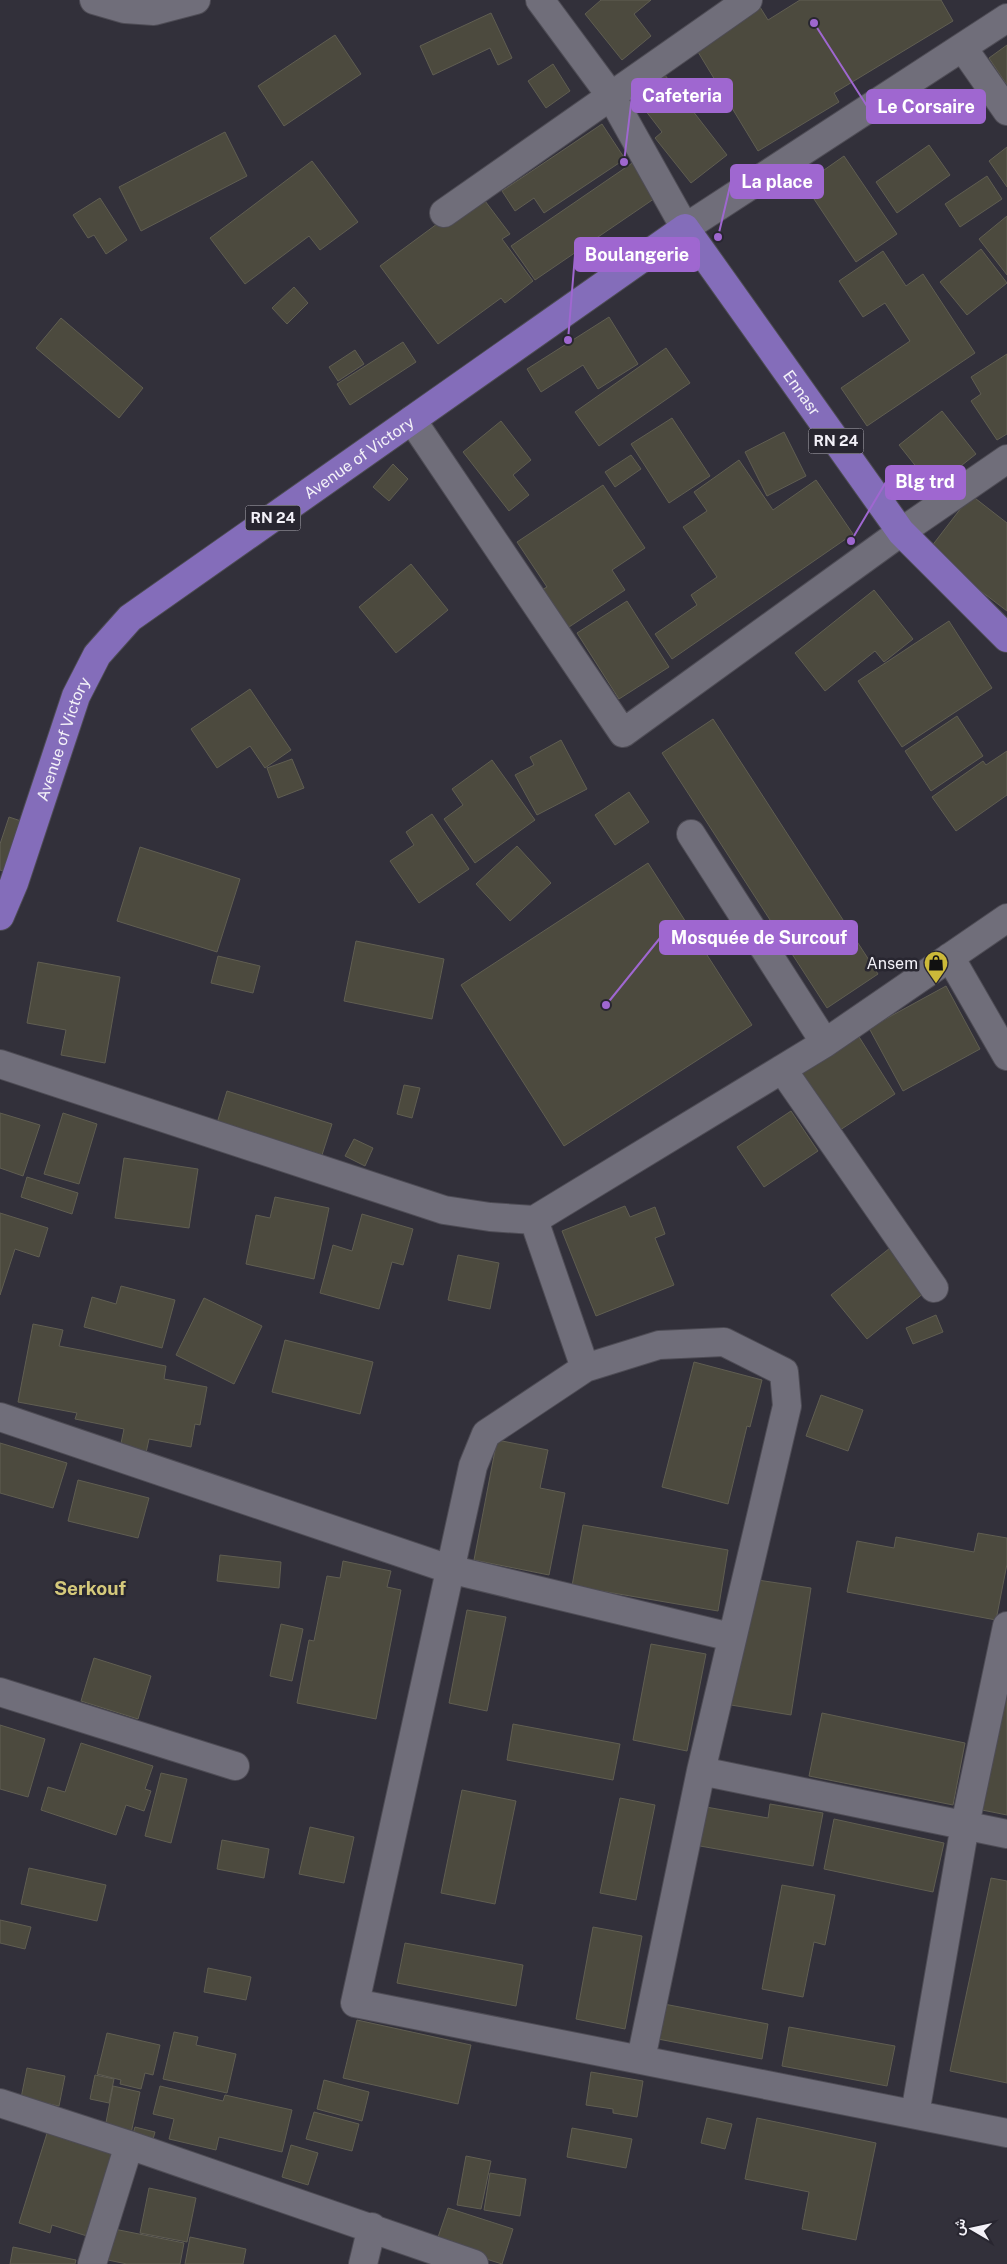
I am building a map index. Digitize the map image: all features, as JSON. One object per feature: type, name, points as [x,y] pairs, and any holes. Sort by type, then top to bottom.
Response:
[{"type":"main road","name":"Avenue of Victory","points":[[0,916],[7,880],[76,696],[97,655],[130,618],[685,228]]},
{"type":"main road","name":"Ennasr","points":[[685,228],[901,532],[1007,638]]},
{"type":"street","points":[[94,0],[125,9],[154,11],[196,0]]},
{"type":"street","points":[[540,0],[611,96],[685,228],[1007,18]]},
{"type":"street","points":[[444,213],[748,0]]},
{"type":"street","points":[[963,48],[1007,111]]},
{"type":"street","points":[[412,420],[623,733],[901,532],[1007,459]]},
{"type":"street","points":[[690,834],[824,1043]]},
{"type":"street","points":[[0,1064],[444,1210],[490,1217],[534,1220],[824,1043],[1007,918]]},
{"type":"street","points":[[950,957],[1007,1056]]},
{"type":"street","points":[[782,1069],[934,1288]]},
{"type":"street","points":[[534,1220],[585,1368]]},
{"type":"street","points":[[641,2059],[701,1771],[787,1406],[784,1372],[724,1342],[659,1345],[585,1368],[486,1434],[473,1466],[449,1568],[356,2003],[1007,2133]]},
{"type":"street","points":[[0,1417],[449,1568],[732,1637]]},
{"type":"street","points":[[915,2114],[965,1826],[1007,1626]]},
{"type":"street","points":[[0,1692],[235,1766]]},
{"type":"street","points":[[701,1771],[1007,1834]]},
{"type":"street","points":[[0,2103],[129,2145],[474,2264]]},
{"type":"street","points":[[92,2264],[129,2145]]},
{"type":"street","points":[[363,2264],[372,2228]]},
{"type":"building","points":[[601,0],[651,0],[634,14],[651,36],[622,60],[585,14]]},
{"type":"building","points":[[800,0],[941,0],[953,21],[834,93],[839,102],[758,151],[695,47],[760,7],[768,20]]},
{"type":"building","points":[[491,13],[512,58],[498,65],[490,48],[433,75],[420,46]]},
{"type":"building","points":[[335,35],[361,74],[284,126],[258,86]]},
{"type":"building","points":[[1007,45],[1007,85],[989,58]]},
{"type":"building","points":[[553,64],[570,91],[546,108],[528,81]]},
{"type":"building","points":[[661,70],[727,155],[691,183],[655,138],[662,132],[632,93]]},
{"type":"building","points":[[602,124],[625,159],[544,213],[534,198],[515,211],[502,191]]},
{"type":"building","points":[[225,132],[247,176],[141,231],[119,187]]},
{"type":"building","points":[[929,145],[950,175],[897,213],[876,182]]},
{"type":"building","points":[[1007,147],[1007,187],[989,161]]},
{"type":"building","points":[[844,156],[897,234],[856,262],[804,184]]},
{"type":"building","points":[[641,157],[664,192],[535,280],[511,246]]},
{"type":"building","points":[[312,161],[358,222],[320,250],[309,236],[245,284],[210,238]]},
{"type":"building","points":[[987,176],[1002,199],[960,227],[945,204]]},
{"type":"building","points":[[479,193],[510,234],[502,239],[533,281],[505,303],[501,298],[438,344],[380,266]]},
{"type":"building","points":[[100,198],[127,240],[106,254],[94,235],[88,238],[73,215]]},
{"type":"building","points":[[1007,216],[1007,275],[979,239]]},
{"type":"building","points":[[981,249],[1007,283],[967,315],[940,282]]},
{"type":"building","points":[[883,251],[906,286],[923,274],[975,353],[867,426],[841,388],[910,341],[885,303],[863,317],[839,281]]},
{"type":"building","points":[[294,287],[308,303],[287,324],[272,308]]},
{"type":"building","points":[[609,317],[638,364],[598,389],[583,365],[541,392],[527,369]]},
{"type":"building","points":[[61,318],[143,388],[119,418],[36,348]]},
{"type":"building","points":[[403,342],[416,362],[350,405],[337,384]]},
{"type":"building","points":[[666,348],[690,383],[599,446],[575,412]]},
{"type":"building","points":[[355,350],[364,364],[338,381],[329,367]]},
{"type":"building","points":[[1007,354],[1007,434],[997,440],[971,401],[981,394],[971,377]]},
{"type":"building","points":[[942,411],[976,454],[933,488],[899,445]]},
{"type":"building","points":[[672,418],[710,476],[669,503],[631,444]]},
{"type":"building","points":[[501,421],[531,460],[513,475],[529,495],[509,511],[463,452]]},
{"type":"building","points":[[784,432],[806,476],[767,496],[745,452]]},
{"type":"building","points":[[631,455],[641,469],[615,487],[605,472]]},
{"type":"building","points":[[739,460],[773,510],[816,480],[853,534],[672,659],[655,634],[697,605],[691,595],[717,577],[683,527],[707,511],[694,492]]},
{"type":"building","points":[[393,464],[408,479],[389,501],[373,487]]},
{"type":"building","points":[[603,485],[645,548],[612,570],[625,590],[563,631],[538,592],[547,587],[517,542]]},
{"type":"building","points":[[971,495],[1007,523],[1007,611],[928,551]]},
{"type":"building","points":[[411,564],[448,610],[396,653],[359,607]]},
{"type":"building","points":[[874,590],[913,639],[884,662],[875,651],[825,691],[795,653]]},
{"type":"building","points":[[627,601],[669,667],[619,699],[577,633]]},
{"type":"building","points":[[949,621],[992,688],[902,747],[858,681]]},
{"type":"building","points":[[250,689],[291,750],[265,768],[250,746],[217,768],[191,729]]},
{"type":"building","points":[[957,716],[983,756],[931,791],[905,751]]},
{"type":"building","points":[[713,719],[878,974],[827,1008],[662,753]]},
{"type":"building","points":[[561,740],[587,789],[537,815],[515,775],[534,765],[530,757]]},
{"type":"building","points":[[1007,751],[1007,795],[956,831],[932,797],[983,761],[986,765]]},
{"type":"building","points":[[292,759],[304,788],[278,798],[267,768]]},
{"type":"building","points":[[492,760],[535,820],[475,863],[444,819],[463,805],[452,789]]},
{"type":"building","points":[[629,792],[649,822],[615,845],[595,815]]},
{"type":"building","points":[[432,814],[469,869],[419,903],[390,861],[414,845],[406,832]]},
{"type":"building","points":[[9,817],[24,822],[7,873],[0,870],[0,844]]},
{"type":"building","points":[[517,846],[551,883],[510,921],[476,884]]},
{"type":"building","points":[[140,847],[240,879],[217,952],[117,921]]},
{"type":"building","points":[[648,863],[752,1025],[564,1146],[461,985]]},
{"type":"building","points":[[356,941],[444,959],[432,1019],[344,1001]]},
{"type":"building","points":[[218,956],[260,966],[253,993],[211,983]]},
{"type":"building","points":[[38,962],[120,977],[105,1063],[61,1055],[66,1030],[27,1023]]},
{"type":"building","points":[[946,986],[980,1049],[903,1091],[869,1028]]},
{"type":"building","points":[[856,1032],[895,1094],[837,1132],[798,1070]]},
{"type":"building","points":[[404,1085],[420,1088],[412,1118],[397,1114]]},
{"type":"building","points":[[227,1091],[332,1124],[322,1155],[217,1123]]},
{"type":"building","points":[[791,1111],[818,1151],[764,1187],[737,1147]]},
{"type":"building","points":[[0,1113],[40,1125],[23,1176],[0,1168]]},
{"type":"building","points":[[63,1113],[97,1124],[79,1184],[44,1174]]},
{"type":"building","points":[[354,1139],[373,1148],[365,1166],[345,1156]]},
{"type":"building","points":[[124,1158],[198,1169],[189,1228],[115,1218]]},
{"type":"building","points":[[27,1177],[78,1193],[72,1214],[21,1197]]},
{"type":"building","points":[[275,1197],[329,1208],[314,1279],[246,1264],[256,1215],[270,1218]]},
{"type":"building","points":[[625,1206],[630,1217],[655,1207],[665,1234],[655,1238],[674,1285],[596,1316],[562,1231]]},
{"type":"building","points":[[0,1213],[48,1228],[39,1257],[15,1249],[0,1295]]},
{"type":"building","points":[[362,1214],[413,1229],[403,1265],[392,1262],[379,1309],[320,1293],[333,1245],[352,1251]]},
{"type":"building","points":[[890,1248],[925,1292],[867,1339],[831,1295]]},
{"type":"building","points":[[458,1255],[499,1263],[490,1309],[448,1300]]},
{"type":"building","points":[[121,1286],[175,1300],[162,1348],[84,1327],[92,1297],[116,1304]]},
{"type":"building","points":[[204,1298],[262,1326],[234,1384],[176,1355]]},
{"type":"building","points":[[936,1315],[943,1332],[913,1344],[906,1328]]},
{"type":"building","points":[[33,1324],[63,1330],[59,1346],[166,1366],[164,1379],[207,1387],[200,1425],[195,1424],[191,1447],[149,1439],[146,1453],[120,1448],[124,1429],[75,1419],[77,1413],[18,1402]]},
{"type":"building","points":[[285,1340],[373,1362],[360,1414],[272,1392]]},
{"type":"building","points":[[694,1362],[762,1380],[750,1427],[747,1426],[728,1504],[662,1487]]},
{"type":"building","points":[[821,1395],[863,1410],[848,1451],[806,1436]]},
{"type":"building","points":[[497,1440],[548,1450],[540,1488],[565,1493],[549,1575],[474,1560]]},
{"type":"building","points":[[0,1443],[67,1463],[53,1508],[0,1493]]},
{"type":"building","points":[[78,1480],[149,1498],[138,1538],[68,1521]]},
{"type":"building","points":[[583,1525],[728,1550],[718,1611],[572,1586]]},
{"type":"building","points":[[978,1533],[1007,1538],[1007,1564],[996,1620],[847,1592],[857,1541],[894,1548],[896,1537],[974,1552]]},
{"type":"building","points":[[220,1555],[281,1562],[279,1588],[217,1581]]},
{"type":"building","points":[[343,1561],[391,1571],[387,1587],[401,1590],[376,1719],[297,1703],[309,1640],[314,1641],[327,1576],[340,1578]]},
{"type":"building","points":[[751,1579],[811,1588],[791,1715],[731,1705]]},
{"type":"building","points":[[467,1610],[506,1617],[487,1711],[449,1703]]},
{"type":"building","points":[[281,1624],[303,1629],[292,1681],[270,1676]]},
{"type":"building","points":[[651,1644],[706,1654],[687,1751],[633,1740]]},
{"type":"building","points":[[94,1658],[151,1676],[138,1719],[81,1701]]},
{"type":"building","points":[[1007,1686],[1007,1815],[982,1810]]},
{"type":"building","points":[[822,1713],[965,1743],[953,1805],[809,1776]]},
{"type":"building","points":[[513,1724],[620,1744],[613,1780],[507,1760]]},
{"type":"building","points":[[0,1725],[45,1739],[28,1797],[0,1789]]},
{"type":"building","points":[[81,1743],[153,1766],[145,1789],[151,1791],[144,1811],[126,1805],[116,1835],[41,1810],[48,1787],[65,1792]]},
{"type":"building","points":[[161,1773],[187,1779],[171,1843],[145,1836]]},
{"type":"building","points":[[462,1790],[516,1801],[495,1904],[441,1893]]},
{"type":"building","points":[[620,1798],[655,1805],[636,1900],[600,1893]]},
{"type":"building","points":[[770,1804],[823,1813],[813,1866],[700,1846],[706,1807],[768,1818]]},
{"type":"building","points":[[834,1819],[944,1843],[933,1892],[824,1869]]},
{"type":"building","points":[[310,1827],[354,1837],[344,1883],[299,1874]]},
{"type":"building","points":[[222,1840],[269,1849],[264,1878],[217,1869]]},
{"type":"building","points":[[29,1868],[106,1885],[97,1921],[21,1904]]},
{"type":"building","points":[[991,1878],[1007,1881],[1007,2083],[950,2071]]},
{"type":"building","points":[[782,1885],[835,1895],[825,1945],[814,1942],[803,1997],[762,1989]]},
{"type":"building","points":[[0,1920],[31,1927],[25,1949],[0,1943]]},
{"type":"building","points":[[593,1927],[642,1936],[625,2029],[576,2019]]},
{"type":"building","points":[[405,1943],[523,1965],[516,2006],[397,1983]]},
{"type":"building","points":[[208,1968],[251,1977],[246,2000],[204,1992]]},
{"type":"building","points":[[664,2004],[768,2024],[762,2059],[658,2039]]},
{"type":"building","points":[[357,2020],[471,2045],[458,2104],[343,2078]]},
{"type":"building","points":[[789,2027],[895,2046],[887,2086],[782,2066]]},
{"type":"building","points":[[174,2032],[198,2037],[196,2045],[236,2054],[227,2093],[163,2079]]},
{"type":"building","points":[[107,2033],[160,2045],[153,2075],[145,2073],[141,2089],[120,2084],[121,2080],[97,2074]]},
{"type":"building","points":[[27,2068],[65,2076],[59,2106],[21,2098]]},
{"type":"building","points":[[591,2072],[643,2081],[637,2117],[613,2113],[613,2109],[586,2105]]},
{"type":"building","points":[[95,2075],[114,2079],[109,2103],[90,2099]]},
{"type":"building","points":[[324,2080],[369,2092],[362,2121],[317,2109]]},
{"type":"building","points":[[113,2086],[140,2092],[130,2138],[104,2133]]},
{"type":"building","points":[[160,2086],[223,2101],[225,2095],[292,2110],[282,2152],[219,2137],[216,2150],[169,2139],[174,2119],[153,2114]]},
{"type":"building","points":[[314,2112],[359,2124],[352,2151],[306,2139]]},
{"type":"building","points":[[707,2118],[732,2124],[725,2149],[701,2143]]},
{"type":"building","points":[[757,2118],[876,2143],[856,2240],[802,2229],[809,2192],[745,2179]]},
{"type":"building","points":[[135,2127],[155,2132],[152,2143],[132,2137]]},
{"type":"building","points":[[572,2128],[632,2139],[626,2168],[567,2157]]},
{"type":"building","points":[[48,2130],[121,2153],[87,2236],[52,2225],[50,2233],[19,2223]]},
{"type":"building","points":[[291,2145],[318,2153],[308,2185],[282,2177]]},
{"type":"building","points":[[466,2156],[491,2161],[481,2209],[457,2205]]},
{"type":"building","points":[[490,2173],[526,2179],[520,2216],[484,2210]]},
{"type":"building","points":[[149,2188],[196,2198],[187,2242],[140,2233]]},
{"type":"building","points":[[448,2208],[513,2229],[502,2264],[436,2243]]},
{"type":"building","points":[[114,2229],[184,2243],[180,2264],[127,2264],[108,2260]]},
{"type":"building","points":[[190,2237],[246,2249],[243,2264],[185,2264]]},
{"type":"building","points":[[13,2247],[76,2260],[75,2264],[10,2264]]},
{"type":"place","name":"Le Corsaire","points":[[814,23]]},
{"type":"place","name":"Cafeteria","points":[[624,162]]},
{"type":"place","name":"La place","points":[[718,237]]},
{"type":"place","name":"Boulangerie","points":[[568,340]]},
{"type":"place","name":"Blg trd","points":[[851,541]]},
{"type":"place","name":"Ansem","points":[[936,984]]},
{"type":"place","name":"Mosquée de Surcouf","points":[[606,1005]]},
{"type":"district","name":"Serkouf","points":[[90,1588]]}]
